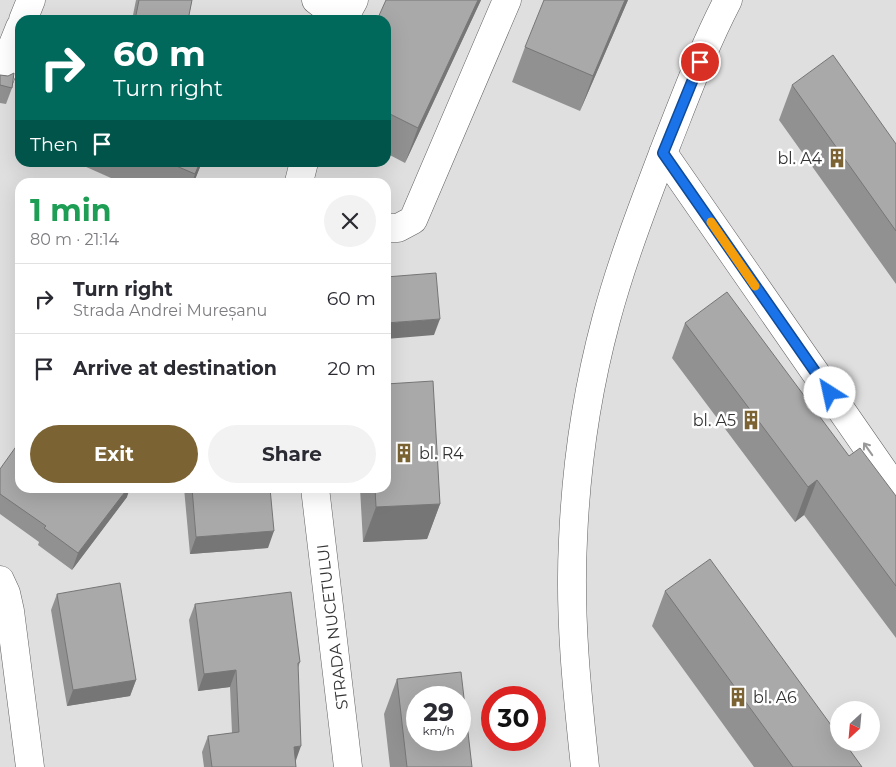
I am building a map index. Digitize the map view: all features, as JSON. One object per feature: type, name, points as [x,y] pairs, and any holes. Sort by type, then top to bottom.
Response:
[{"type":"street","points":[[25,15],[31,0]]},
{"type":"street","points":[[316,0],[330,10],[333,15]]},
{"type":"street","points":[[346,15],[354,0]]},
{"type":"street","points":[[391,228],[398,228],[413,220],[507,0]]},
{"type":"street","points":[[585,767],[573,655],[573,541],[580,452],[606,320],[663,153],[692,78],[728,0]]},
{"type":"street","points":[[0,25],[15,25]]},
{"type":"street","points":[[0,77],[15,38]]},
{"type":"street","points":[[663,153],[896,489]]},
{"type":"street","name":"STRADA NUCETULUI","points":[[316,493],[348,767]]},
{"type":"street","points":[[0,580],[6,593],[10,611],[30,767]]},
{"type":"building","points":[[139,0],[192,0],[189,15],[136,15]]},
{"type":"building","points":[[386,0],[478,0],[418,128],[391,114],[391,15],[379,15]]},
{"type":"building","points":[[544,0],[625,0],[593,76],[525,47]]},
{"type":"building","points":[[833,55],[896,144],[896,231],[792,85]]},
{"type":"building","points":[[14,73],[12,88],[0,85],[0,75],[8,76]]},
{"type":"building","points":[[179,167],[198,167],[195,174]]},
{"type":"building","points":[[436,273],[440,319],[391,323],[391,277]]},
{"type":"building","points":[[727,292],[849,456],[860,448],[896,496],[896,586],[817,480],[808,487],[685,323]]},
{"type":"building","points":[[433,381],[440,504],[376,507],[375,493],[391,493],[391,384]]},
{"type":"building","points":[[15,448],[15,493],[124,493],[78,553],[44,528],[46,526],[0,494],[0,469]]},
{"type":"building","points":[[192,493],[270,493],[274,531],[196,537]]},
{"type":"building","points":[[710,559],[830,724],[830,751],[850,751],[862,767],[793,767],[665,591]]},
{"type":"building","points":[[120,583],[136,680],[73,690],[57,594]]},
{"type":"building","points":[[291,592],[300,662],[298,663],[301,746],[294,747],[296,767],[212,767],[208,736],[239,732],[236,670],[204,674],[195,604]]},
{"type":"building","points":[[461,672],[463,686],[406,686],[406,751],[470,751],[472,767],[407,767],[397,679]]},
{"type":"slow traffic","points":[[711,222],[755,286]]},
{"type":"place","name":"bl. A4","points":[[837,158]]},
{"type":"place","name":"bl. A5","points":[[751,420]]},
{"type":"place","name":"bl. R4","points":[[404,453]]},
{"type":"place","name":"bl. A6","points":[[738,697]]},
{"type":"route","points":[[700,62],[663,153],[830,393]]}]
